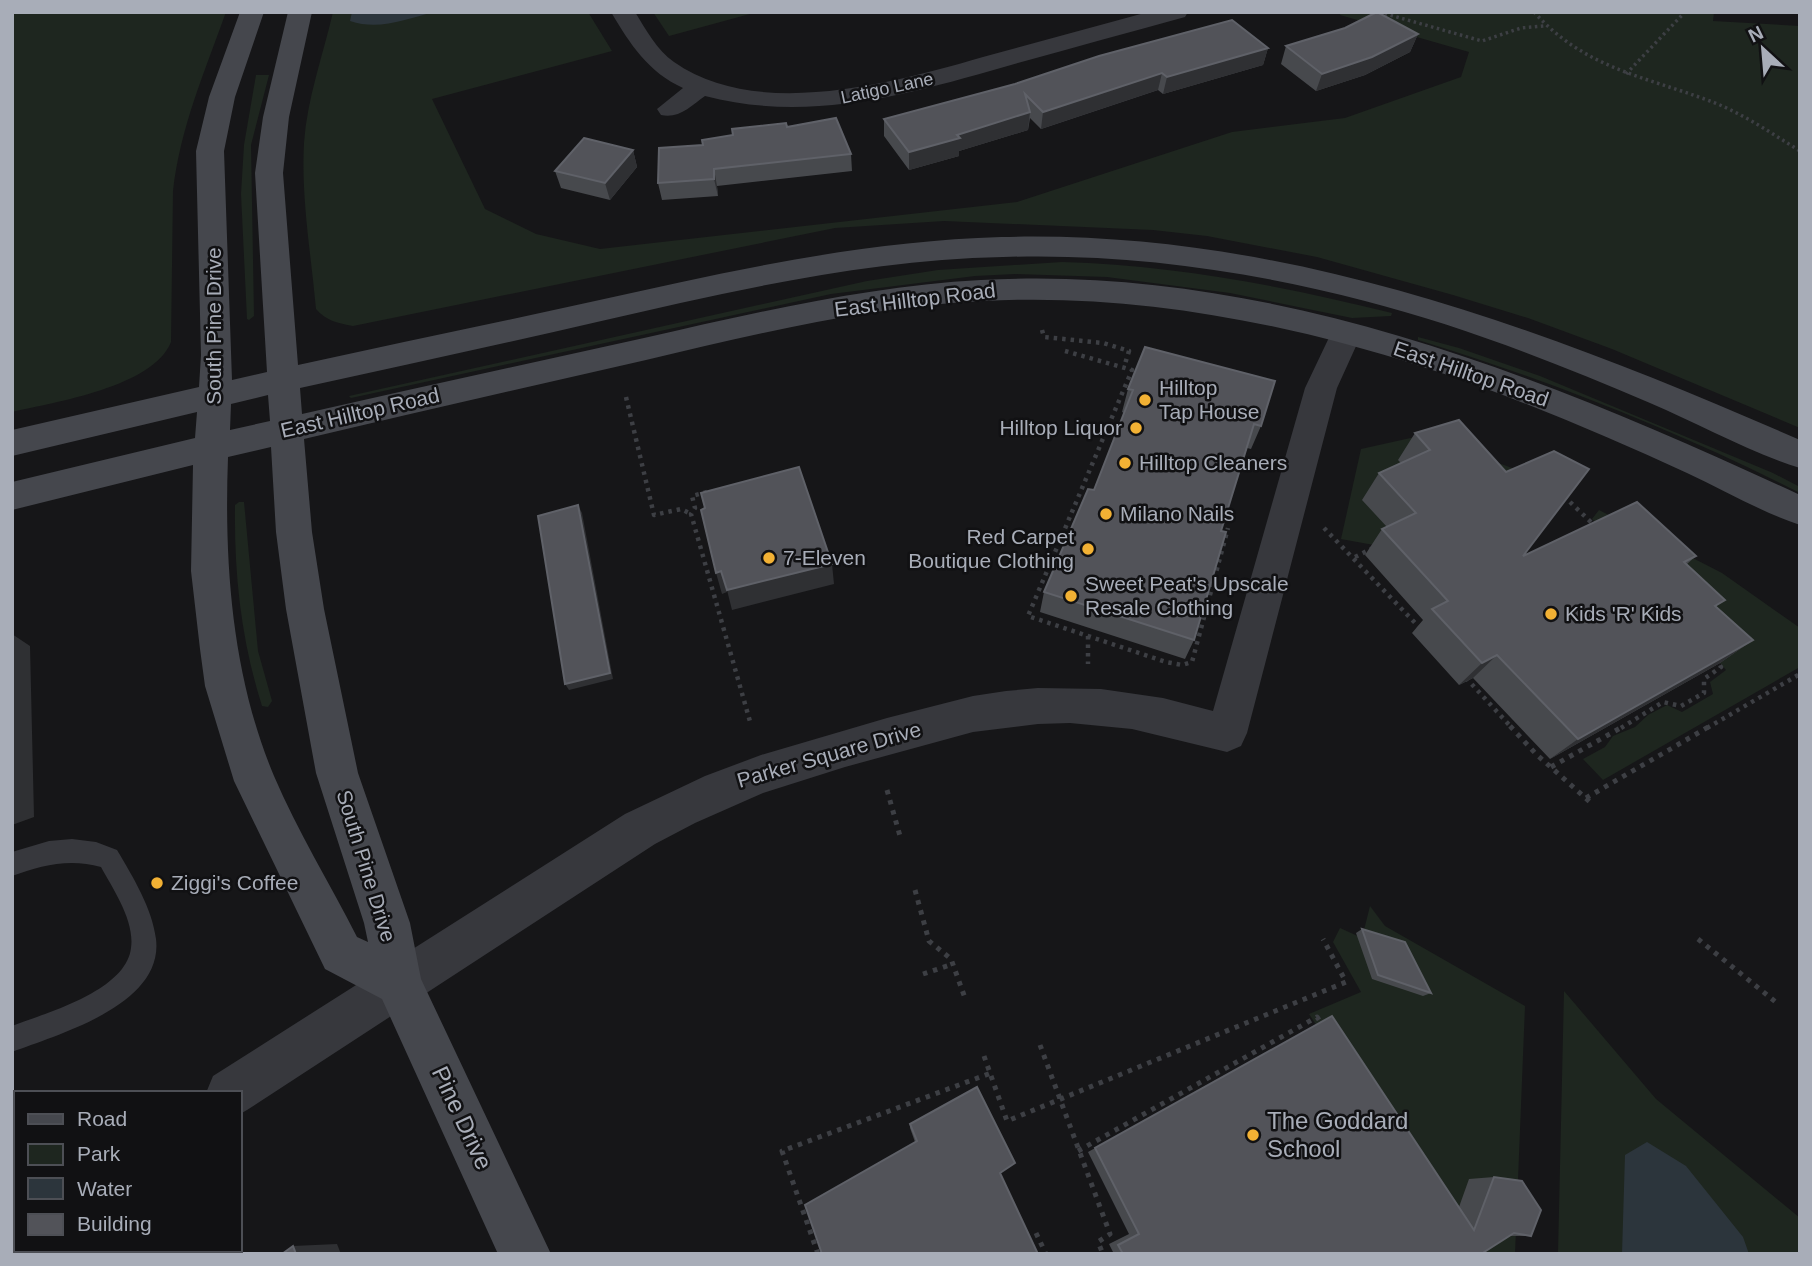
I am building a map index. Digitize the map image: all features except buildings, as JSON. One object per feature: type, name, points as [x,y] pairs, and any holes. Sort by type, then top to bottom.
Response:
[{"type":"main road","name":"South Pine Drive","points":[[252,12],[211,137],[216,394],[209,496],[210,571],[219,649],[225,685],[255,781],[341,953],[398,983]]},
{"type":"main road","name":"South Pine Drive","points":[[300,12],[276,117],[269,173],[294,532],[305,609],[337,773],[387,923],[398,983]]},
{"type":"main road","name":"East Hilltop Road","points":[[12,443],[216,394],[830,263],[969,248],[1091,248],[1223,261],[1326,281],[1393,299],[1579,361],[1800,455]]},
{"type":"main road","name":"East Hilltop Road","points":[[12,496],[288,429],[783,318],[920,295],[1041,289],[1150,296],[1251,310],[1346,333],[1543,397],[1713,470],[1800,511]]},
{"type":"main road","points":[[1346,333],[1363,324],[1381,323],[1414,328],[1464,344],[1628,404],[1800,480]]},
{"type":"main road","name":"Pine Drive","points":[[398,983],[525,1254]]},
{"type":"street","name":"Latigo Lane","points":[[623,12],[643,44],[666,68],[702,86],[737,94],[788,100],[827,100],[872,94],[1176,12]]},
{"type":"street","points":[[670,108],[702,86]]},
{"type":"street","name":"Parker Square Drive","points":[[233,1091],[398,983],[671,812],[724,787],[782,765],[973,714],[1039,706],[1111,707],[1143,711],[1227,733],[1321,388],[1346,333]]},
{"type":"lane","points":[[12,864],[57,850],[79,849],[109,858],[136,916],[144,949],[136,969],[122,988],[96,1005],[12,1039]]},
{"type":"path","points":[[1380,12],[1482,41],[1521,28],[1545,26]]},
{"type":"path","points":[[1534,12],[1545,26],[1600,63],[1712,102],[1800,151]]},
{"type":"path","points":[[1626,74],[1685,12]]},
{"type":"path","points":[[1042,330],[1044,337],[1103,343],[1129,351],[1124,367]]},
{"type":"path","points":[[1065,351],[1132,370],[1028,616],[1166,662],[1182,665],[1192,662],[1228,528]]},
{"type":"path","points":[[626,397],[654,514],[681,509],[691,514],[751,725]]},
{"type":"path","points":[[691,514],[695,508],[692,496],[716,490]]},
{"type":"path","points":[[1570,502],[1599,530]]},
{"type":"path","points":[[1315,535],[1319,523],[1355,557],[1427,636]]},
{"type":"path","points":[[1355,557],[1377,546]]},
{"type":"path","points":[[1088,636],[1088,664]]},
{"type":"path","points":[[1551,767],[1663,702],[1681,706],[1704,693],[1704,679],[1721,667],[1712,656]]},
{"type":"path","points":[[1464,675],[1551,767],[1588,800],[1800,674]]},
{"type":"path","points":[[887,790],[900,836]]},
{"type":"path","points":[[915,890],[929,941],[951,959],[965,998]]},
{"type":"path","points":[[984,1056],[1007,1121],[1346,982],[1322,939]]},
{"type":"path","points":[[1698,939],[1777,1003]]},
{"type":"path","points":[[923,974],[953,964]]},
{"type":"path","points":[[1078,1151],[1317,1017],[1325,1028]]},
{"type":"path","points":[[1040,1045],[1110,1234],[1098,1242],[1104,1254]]},
{"type":"path","points":[[818,1254],[782,1151],[990,1073]]},
{"type":"path","points":[[1036,1233],[1046,1254]]},
{"type":"green space","points":[[226,12],[194,100],[176,168],[173,191],[171,342],[161,358],[145,371],[124,381],[76,397],[12,412],[12,13]]},
{"type":"green space","points":[[333,12],[588,12],[612,51],[432,99],[485,209],[536,234],[600,249],[1017,202],[1232,132],[1345,118],[1461,77],[1469,52],[1340,15],[1341,12],[1714,12],[1713,21],[1800,26],[1800,428],[1612,349],[1528,318],[1453,295],[1317,257],[1207,236],[1153,230],[944,221],[835,228],[353,326],[337,322],[328,319],[316,309],[303,164],[308,110]]},
{"type":"green space","points":[[653,12],[757,12],[669,36]]},
{"type":"green space","points":[[256,75],[269,75],[251,145],[254,316],[249,320],[241,194],[244,145]]},
{"type":"green space","points":[[1062,262],[1145,267],[1228,278],[1392,313],[1391,316],[1352,318],[1230,293],[1107,277],[1015,274],[975,276],[831,294],[351,398],[349,396],[867,281],[938,270]]},
{"type":"green space","points":[[1418,337],[1540,376],[1773,473],[1800,487],[1800,493],[1612,408],[1418,340]]},
{"type":"green space","points":[[1424,435],[1528,474],[1374,545],[1341,539],[1361,449]]},
{"type":"green space","points":[[244,502],[258,651],[272,701],[268,707],[262,706],[255,681],[240,607],[235,531],[235,505]]},
{"type":"green space","points":[[1599,510],[1722,573],[1800,628],[1800,667],[1603,780],[1583,759],[1605,747],[1613,736],[1635,727],[1648,715],[1667,705],[1682,712],[1713,694],[1710,682],[1726,670],[1699,639],[1710,630],[1592,519]]},
{"type":"green space","points":[[1370,906],[1385,926],[1525,1006],[1515,1254],[1459,1254],[1379,1120],[1309,1014],[1361,992],[1333,942],[1340,928],[1362,938]]},
{"type":"green space","points":[[1564,991],[1656,1099],[1800,1218],[1800,1254],[1558,1254]]},
{"type":"water","points":[[352,12],[434,12],[392,23],[371,25],[350,21]]},
{"type":"water","points":[[1647,1142],[1686,1166],[1743,1237],[1749,1254],[1622,1254],[1625,1155]]},
{"type":"place","name":"Hilltop Tap House","points":[[1145,400]]},
{"type":"place","name":"Hilltop Liquor","points":[[1136,428]]},
{"type":"place","name":"Hilltop Cleaners","points":[[1125,463]]},
{"type":"place","name":"Milano Nails","points":[[1106,514]]},
{"type":"place","name":"Red Carpet Boutique Clothing","points":[[1088,549]]},
{"type":"place","name":"7-Eleven","points":[[769,558]]},
{"type":"place","name":"Sweet Peat's Upscale Resale Clothing","points":[[1071,596]]},
{"type":"place","name":"Kids 'R' Kids","points":[[1551,614]]},
{"type":"place","name":"Ziggi's Coffee","points":[[157,883]]},
{"type":"place","name":"The Goddard School","points":[[1253,1135]]}]
